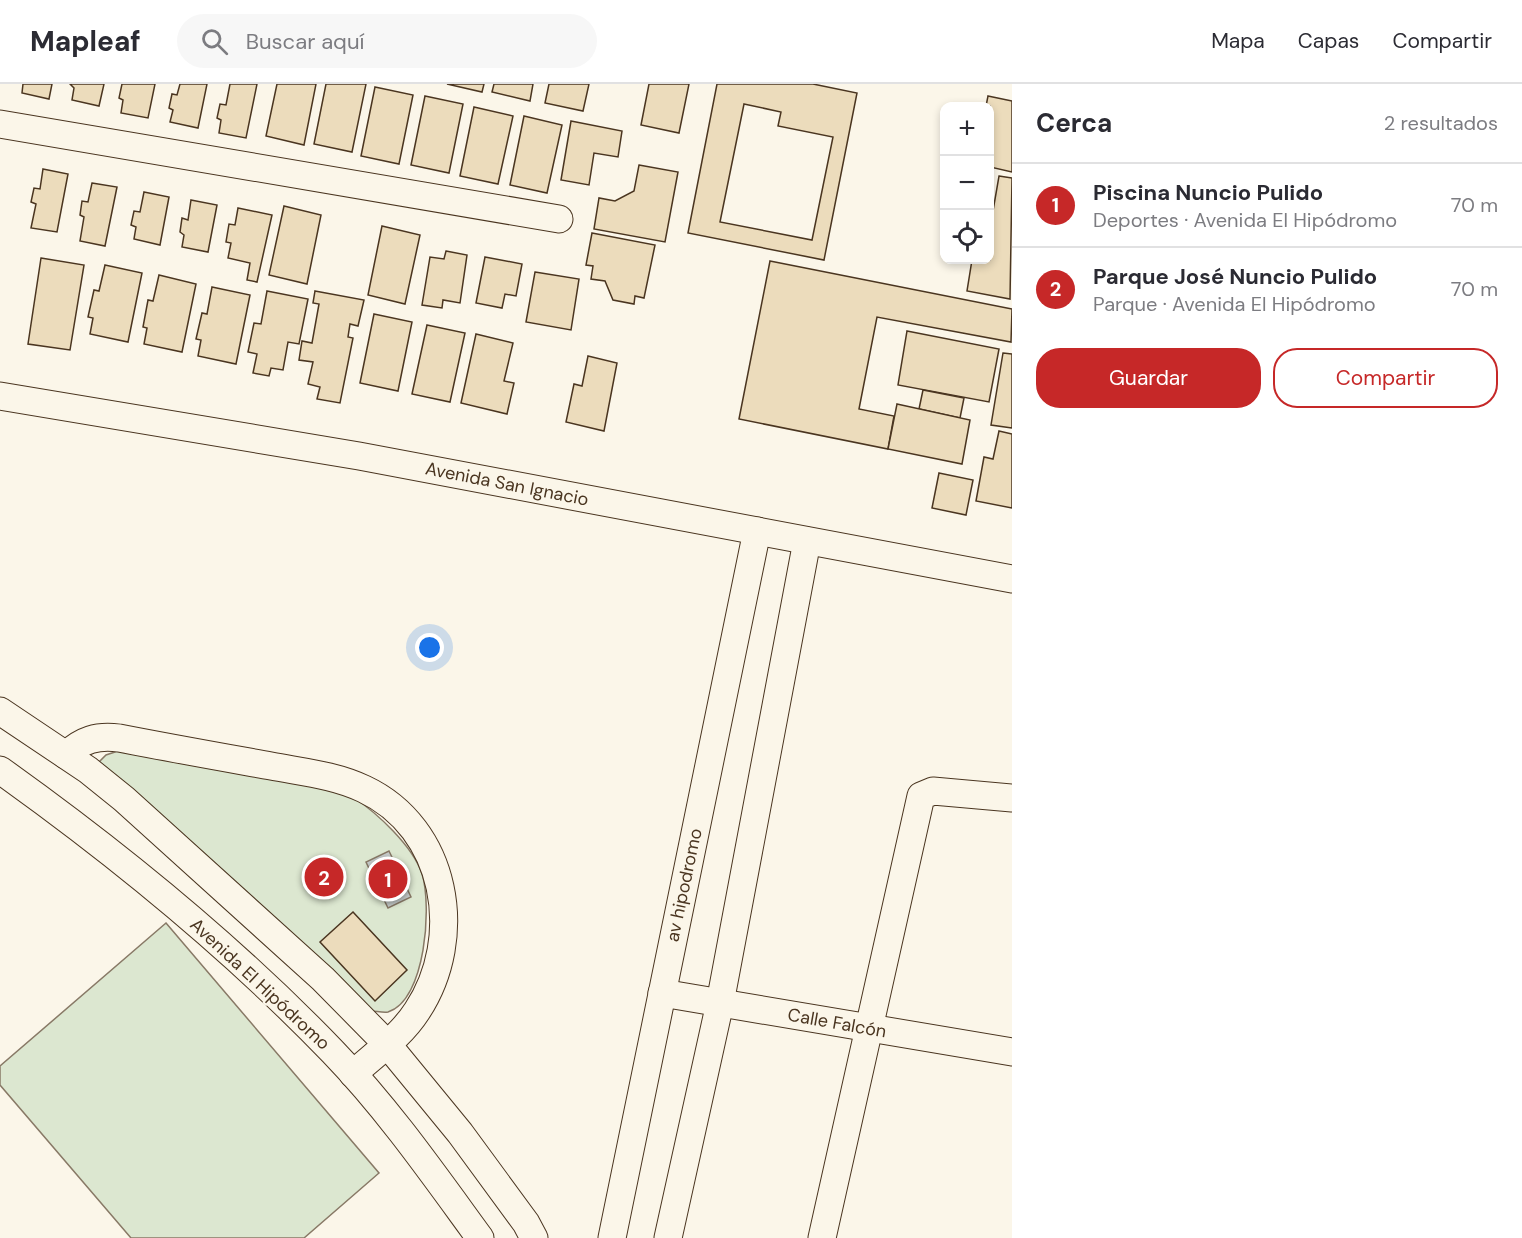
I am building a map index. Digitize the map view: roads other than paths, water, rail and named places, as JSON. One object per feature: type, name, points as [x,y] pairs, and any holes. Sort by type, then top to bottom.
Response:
[{"type":"street","points":[[0,124],[559,219]]},
{"type":"street","name":"Avenida San Ignacio","points":[[1,392],[359,456],[1012,579]]},
{"type":"street","name":"av hipodromo","points":[[612,1238],[757,531]]},
{"type":"street","points":[[668,1238],[720,1003],[807,541]]},
{"type":"street","points":[[0,711],[66,755],[159,830],[323,979],[387,1044],[460,1133],[526,1223],[534,1238]]},
{"type":"street","points":[[66,755],[87,740],[119,738],[345,781],[384,800],[400,814],[427,848],[436,868],[444,901],[444,936],[435,970],[418,1010],[387,1044],[352,1074]]},
{"type":"street","name":"Avenida El Hipódromo","points":[[0,770],[140,875],[243,964],[352,1074],[396,1124],[480,1238]]},
{"type":"street","points":[[822,1238],[867,1028],[921,796],[933,791],[1012,798]]},
{"type":"street","name":"Calle Falcón","points":[[662,993],[1012,1052]]},
{"type":"place","name":"Parque José Nuncio Pulido","points":[[324,877]]},
{"type":"place","name":"Piscina Nuncio Pulido","points":[[388,879]]}]
